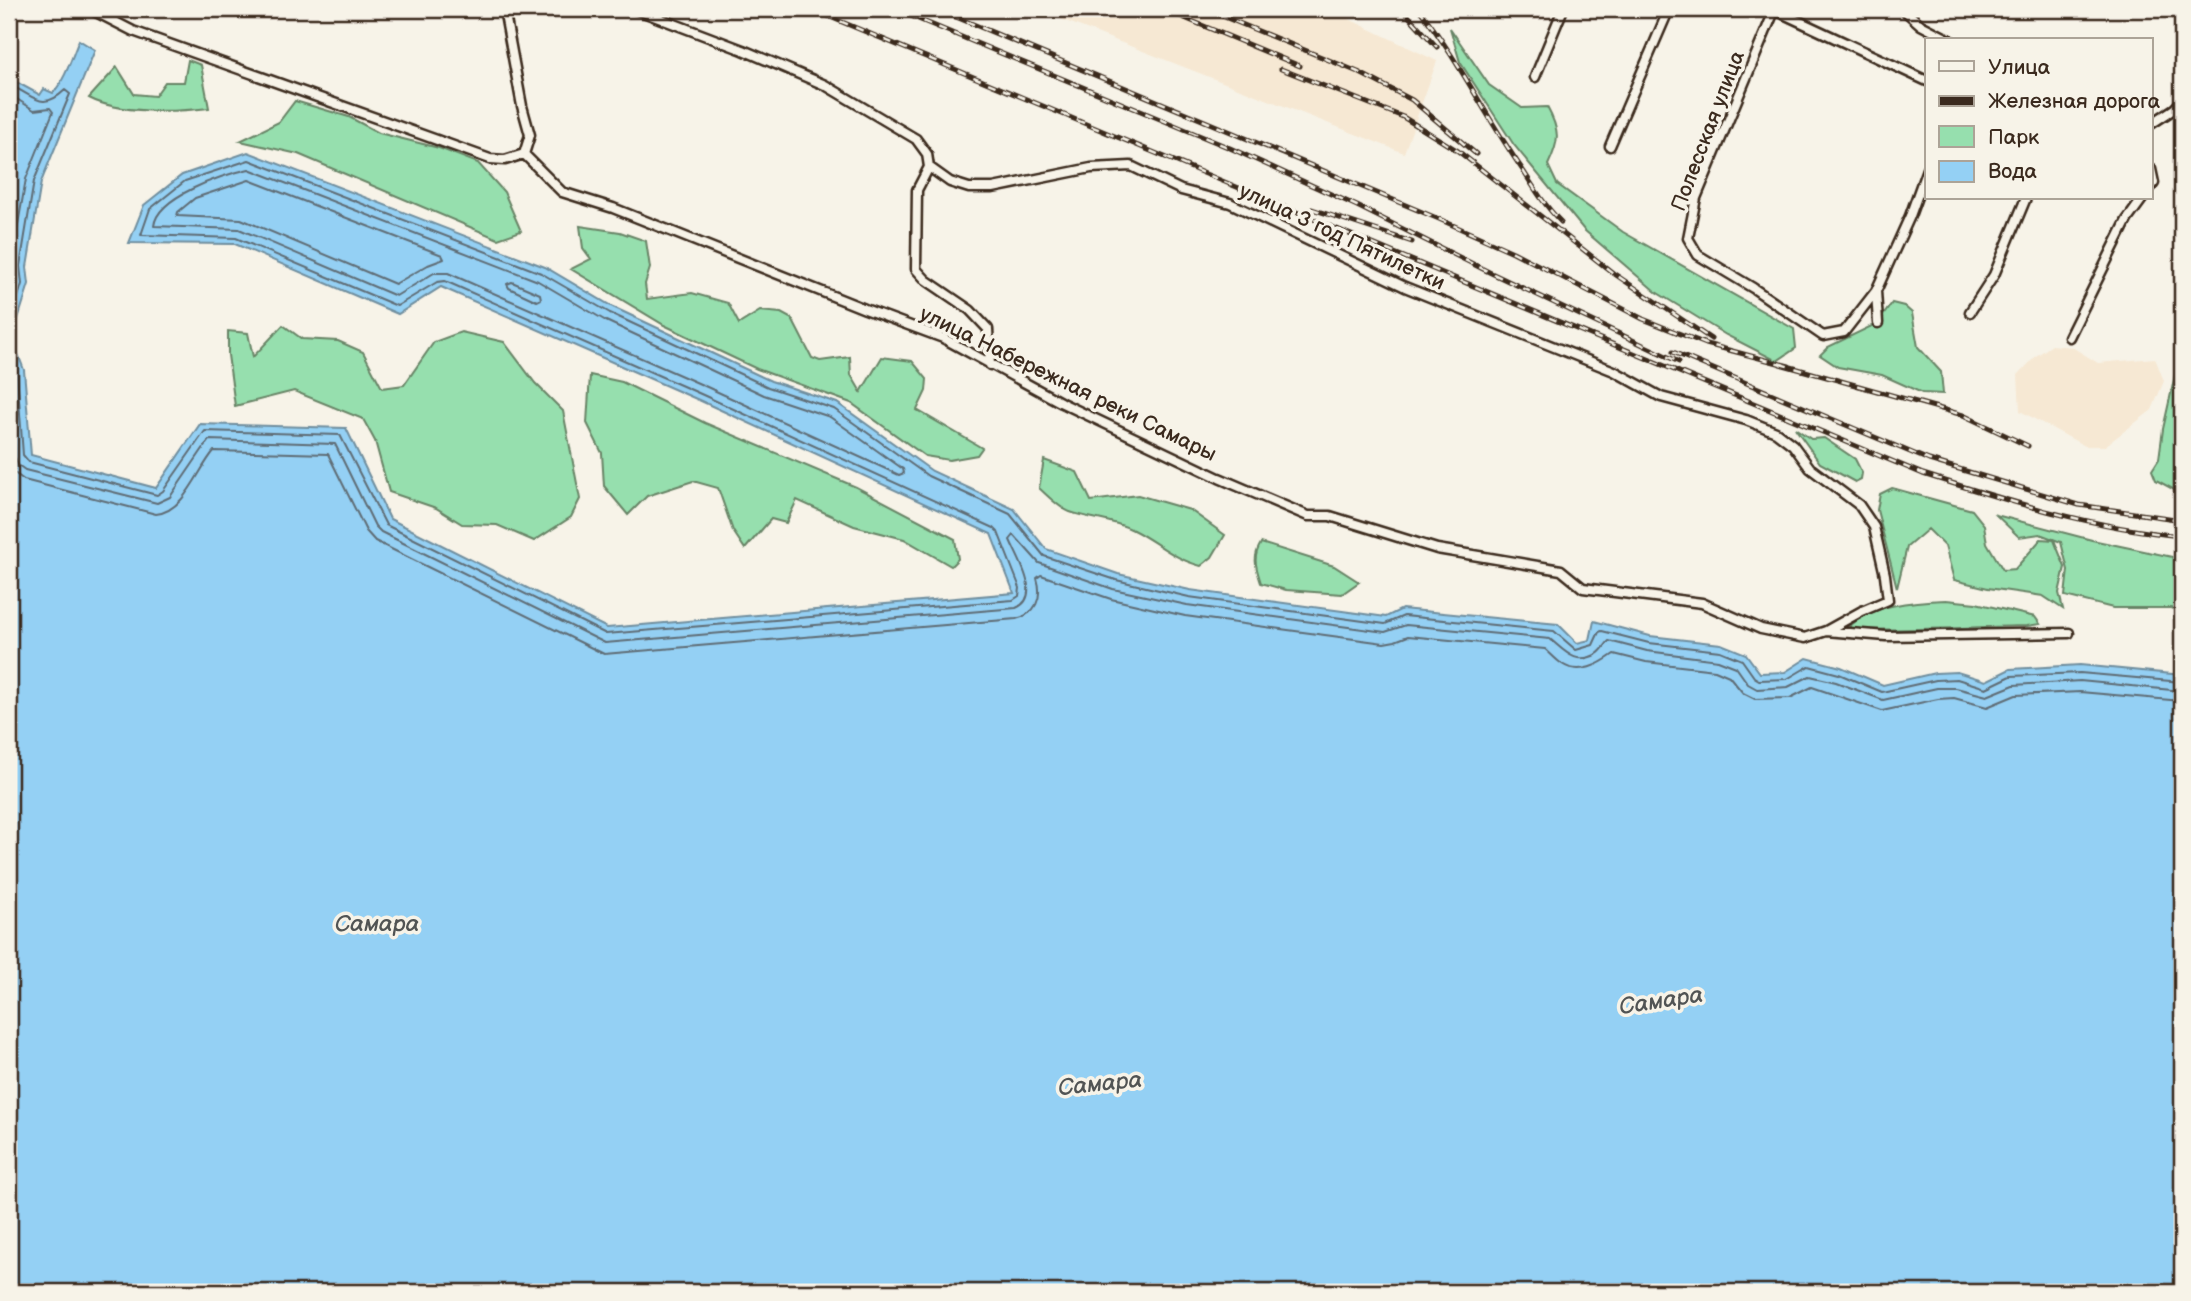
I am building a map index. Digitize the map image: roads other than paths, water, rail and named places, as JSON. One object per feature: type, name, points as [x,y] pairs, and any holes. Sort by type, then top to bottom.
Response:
[{"type":"street","points":[[90,9],[133,31],[490,159],[505,160],[524,154],[530,135],[504,9]]},
{"type":"street","points":[[635,9],[825,85],[916,139],[927,155],[929,167],[917,190],[916,269],[926,280],[970,310],[988,329],[990,365]]},
{"type":"street","points":[[1535,77],[1563,9]]},
{"type":"street","points":[[1610,146],[1669,9]]},
{"type":"street","points":[[1775,9],[1925,80]]},
{"type":"street","name":"Полесская улица","points":[[1775,9],[1696,198],[1688,238],[1698,255],[1823,335],[1844,331],[1876,291]]},
{"type":"street","points":[[1903,9],[1921,25],[1946,38]]},
{"type":"street","points":[[2152,123],[2182,101]]},
{"type":"street","name":"улица Набережная реки Самары","points":[[524,154],[562,192],[613,208],[943,338],[1062,403],[1219,478],[1308,516],[1330,516],[1437,549],[1561,570],[1583,588],[1702,603],[1761,629],[1805,638],[1826,631],[1886,636],[2069,634]]},
{"type":"street","name":"улица 3 год Пятилетки","points":[[929,167],[950,182],[969,188],[993,188],[1091,168],[1131,166],[1181,190],[1230,203],[1405,287],[1614,371],[1661,397],[1776,432],[1793,445],[1810,468],[1859,505],[1874,527],[1888,600],[1826,631]]},
{"type":"street","points":[[1878,323],[1876,291],[1910,216],[1925,175]]},
{"type":"street","points":[[1970,312],[1994,275],[2025,200]]},
{"type":"street","points":[[2069,337],[2127,220],[2142,200]]},
{"type":"water","name":"Самара","points":[[79,40],[95,50],[41,182],[27,267],[29,284],[12,338],[24,370],[31,455],[156,488],[200,424],[346,428],[390,519],[607,628],[1014,593],[991,534],[701,401],[441,287],[398,314],[235,244],[129,243],[144,205],[182,175],[248,152],[545,267],[613,307],[771,381],[837,403],[932,471],[1014,509],[1046,549],[1118,574],[1190,590],[1386,617],[1402,609],[1558,624],[1577,643],[1590,640],[1594,621],[1650,636],[1721,644],[1746,654],[1760,673],[1785,672],[1807,658],[1841,667],[1883,685],[1935,673],[1957,672],[1986,681],[2010,669],[2080,665],[2182,675],[2182,1292],[9,1292],[9,279],[12,274],[9,264],[9,155],[16,141],[9,139],[9,78],[40,95],[44,89],[53,93],[65,75]]},
{"type":"railway","points":[[811,9],[1923,474],[2083,520],[2182,536]]},
{"type":"railway","points":[[894,9],[1230,148],[1357,206],[1679,362]]},
{"type":"railway","points":[[937,9],[1439,219],[1513,252],[1643,319],[1706,344],[1789,366]]},
{"type":"railway","points":[[1163,9],[1300,66]]},
{"type":"railway","points":[[1205,9],[1358,72],[1412,100],[1476,154]]},
{"type":"railway","points":[[1402,9],[1437,47]]},
{"type":"railway","points":[[1419,9],[1535,190],[1561,222]]},
{"type":"railway","points":[[1281,69],[1403,117],[1458,151],[1613,273],[1711,339]]},
{"type":"railway","points":[[1312,209],[1412,242]]},
{"type":"railway","points":[[1673,352],[1929,460],[2079,505],[2182,520]]},
{"type":"railway","points":[[1780,364],[1963,415],[2028,446]]}]
